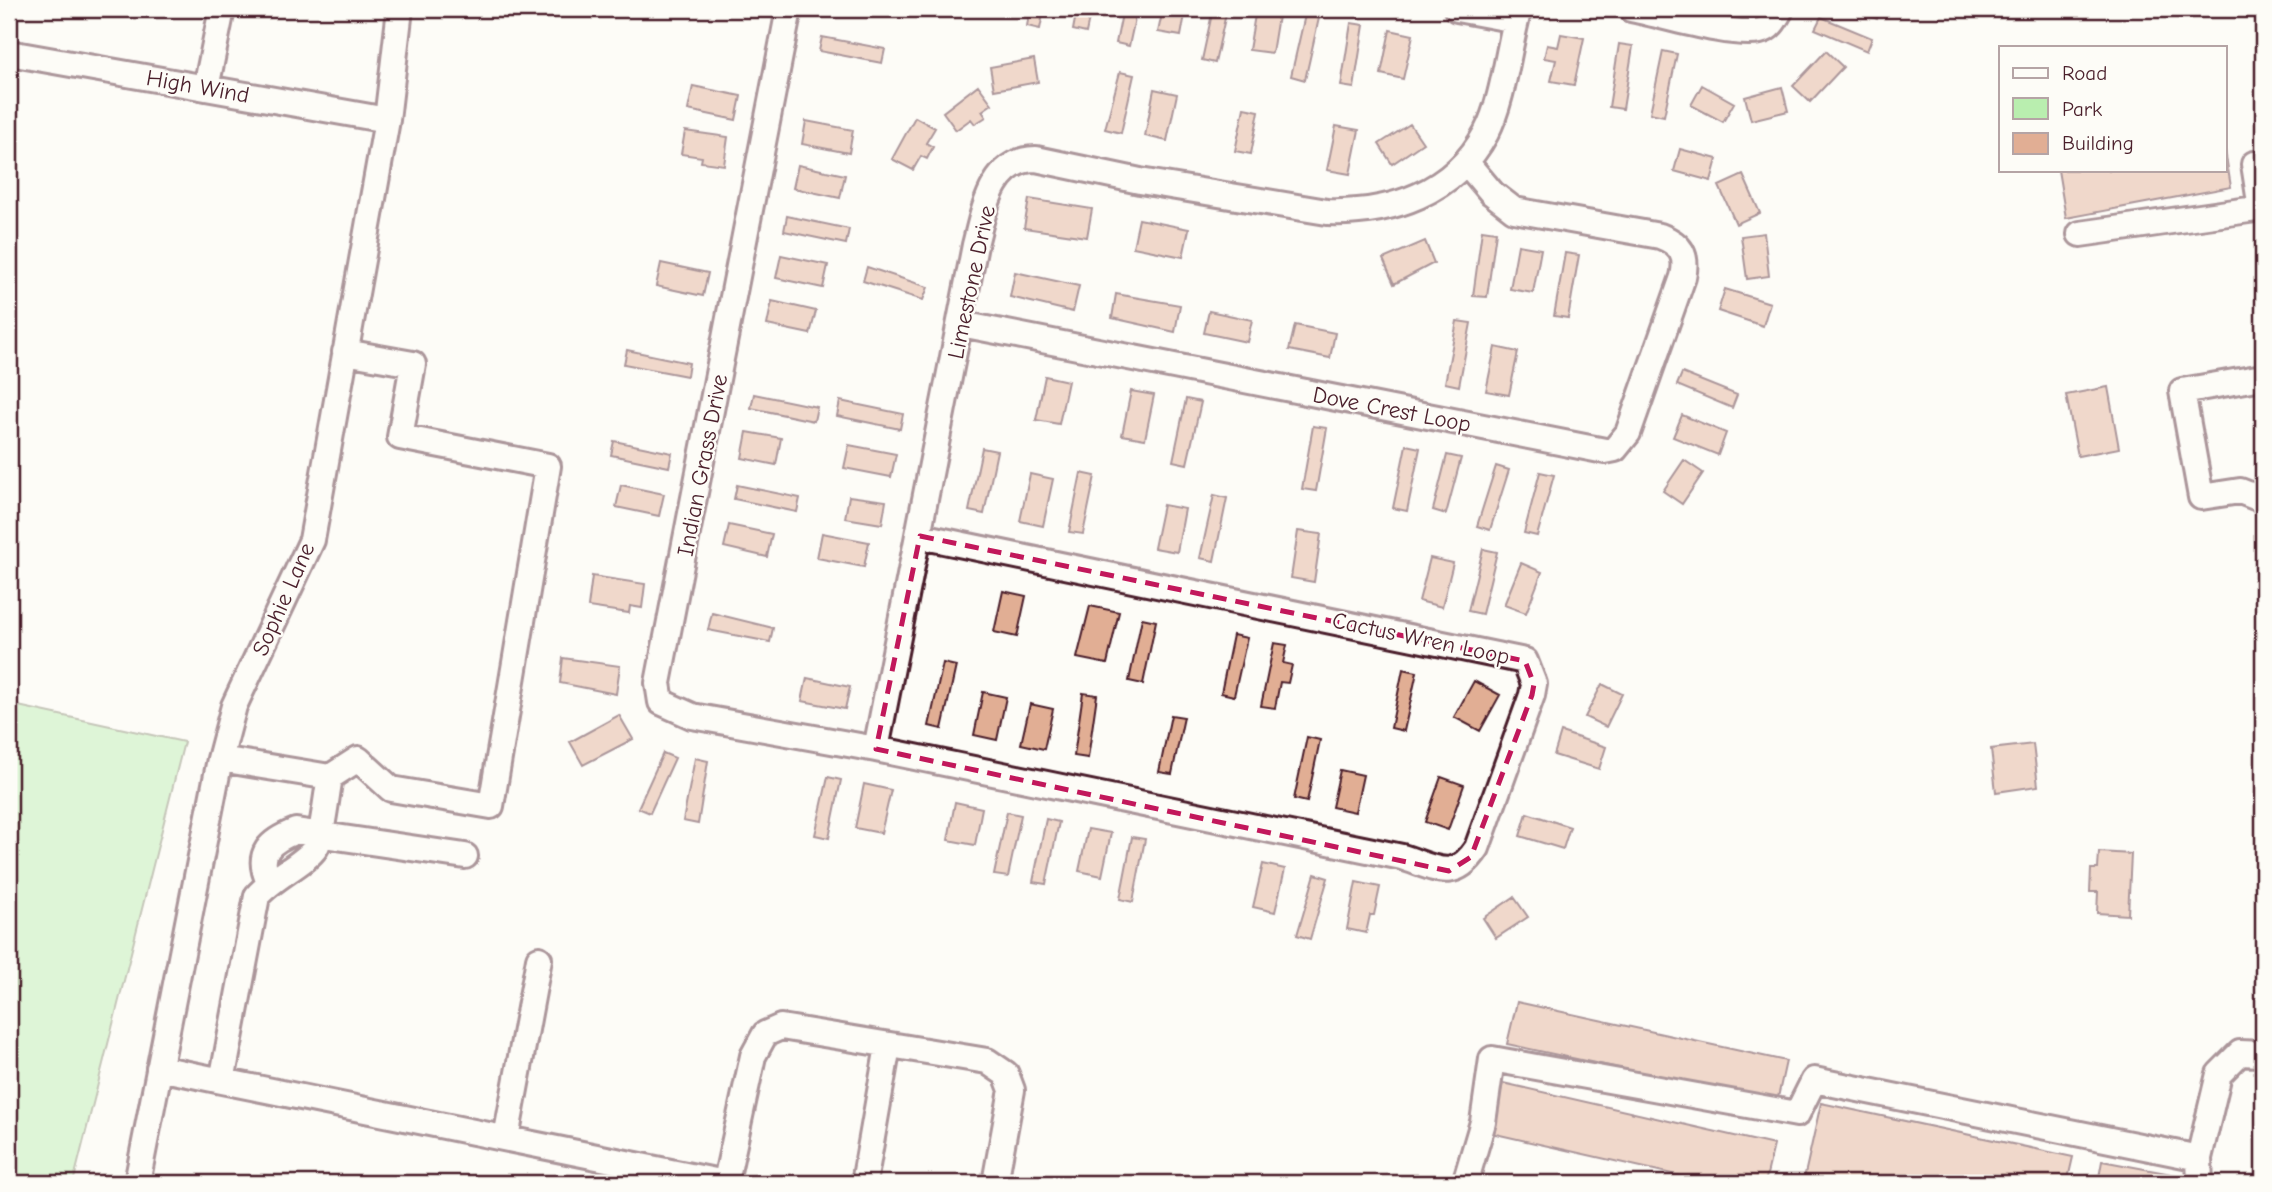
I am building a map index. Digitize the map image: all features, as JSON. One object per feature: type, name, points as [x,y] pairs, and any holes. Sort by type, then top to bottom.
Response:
[{"type":"street","points":[[206,88],[222,9]]},
{"type":"street","name":"Sophie Lane","points":[[137,1183],[220,759],[234,706],[312,540],[387,120],[400,9]]},
{"type":"street","name":"Indian Grass Drive","points":[[789,9],[657,691],[661,702],[692,716],[876,749]]},
{"type":"street","points":[[1457,9],[1517,14]]},
{"type":"street","points":[[1631,9],[1735,31],[1761,32],[1773,25],[1781,9]]},
{"type":"street","name":"Limestone Drive","points":[[876,749],[985,206],[1000,175],[1021,159],[1036,159],[1246,200],[1351,213],[1413,200],[1438,186],[1466,162],[1490,122],[1517,14]]},
{"type":"street","name":"High Wind","points":[[9,53],[387,120]]},
{"type":"street","name":"Dove Crest Loop","points":[[961,324],[1605,451],[1615,449],[1628,433],[1683,277],[1685,256],[1670,239],[1660,236],[1514,210],[1492,193],[1466,162]]},
{"type":"street","points":[[2080,234],[2262,209],[2254,164]]},
{"type":"street","points":[[220,759],[330,777],[358,759],[390,789],[491,806],[548,466],[400,437],[413,364],[345,352]]},
{"type":"street","points":[[2263,377],[2182,391],[2201,497],[2240,491],[2263,500]]},
{"type":"street","name":"Cactus Wren Loop","points":[[876,749],[1402,857],[1449,871],[1461,867],[1477,848],[1534,684],[1531,670],[1519,657],[920,536]]},
{"type":"street","points":[[222,1082],[257,896],[269,882],[310,855],[318,845],[330,777]]},
{"type":"street","points":[[319,833],[465,856]]},
{"type":"street","points":[[506,1138],[539,959]]},
{"type":"street","points":[[159,1068],[726,1182],[753,1056],[765,1034],[781,1027],[987,1061],[1006,1074],[1012,1090],[995,1183]]},
{"type":"street","points":[[864,1183],[888,1046]]},
{"type":"street","points":[[2200,1183],[2199,1158],[2219,1074],[2240,1053],[2263,1054]]},
{"type":"street","points":[[1465,1183],[1483,1122],[1492,1059],[1797,1114],[1814,1080],[2199,1158]]},
{"type":"highlighted area","points":[[920,536],[1525,661],[1534,684],[1471,857],[1449,871],[876,749]]},
{"type":"green space","points":[[9,704],[184,742],[73,1183],[9,1183]]},
{"type":"building","points":[[1030,9],[1044,9],[1040,29],[1027,26]]},
{"type":"building","points":[[1077,9],[1091,9],[1086,33],[1073,30]]},
{"type":"building","points":[[1123,9],[1137,9],[1129,46],[1116,43]]},
{"type":"building","points":[[1163,9],[1186,9],[1181,36],[1158,32]]},
{"type":"building","points":[[1213,9],[1227,9],[1215,63],[1202,60]]},
{"type":"building","points":[[1256,9],[1279,10],[1272,53],[1249,50]]},
{"type":"building","points":[[1850,9],[1880,9],[1877,19]]},
{"type":"building","points":[[1305,15],[1319,18],[1305,80],[1291,76]]},
{"type":"building","points":[[1821,17],[1872,38],[1867,51],[1815,29]]},
{"type":"building","points":[[1351,23],[1364,25],[1354,88],[1341,86]]},
{"type":"building","points":[[1390,30],[1413,35],[1403,79],[1381,74]]},
{"type":"building","points":[[1561,34],[1584,38],[1574,85],[1551,81],[1556,60],[1544,58],[1547,45],[1558,47]]},
{"type":"building","points":[[822,37],[885,49],[882,63],[819,51]]},
{"type":"building","points":[[1619,44],[1633,46],[1623,109],[1609,107]]},
{"type":"building","points":[[1663,51],[1677,54],[1664,116],[1650,113]]},
{"type":"building","points":[[1826,51],[1843,67],[1810,102],[1793,86]]},
{"type":"building","points":[[1034,59],[1038,82],[994,90],[990,67]]},
{"type":"building","points":[[1120,72],[1134,75],[1121,133],[1105,129]]},
{"type":"building","points":[[978,85],[992,104],[982,111],[986,117],[975,124],[971,119],[956,130],[943,112]]},
{"type":"building","points":[[1702,85],[1734,103],[1723,122],[1691,105]]},
{"type":"building","points":[[693,86],[741,96],[736,120],[688,110]]},
{"type":"building","points":[[1782,87],[1788,111],[1751,120],[1745,97]]},
{"type":"building","points":[[1154,89],[1177,94],[1167,141],[1145,136]]},
{"type":"building","points":[[1244,108],[1259,111],[1251,154],[1235,151]]},
{"type":"building","points":[[915,117],[935,128],[926,143],[933,147],[927,159],[921,156],[913,170],[892,159]]},
{"type":"building","points":[[806,121],[853,130],[849,153],[802,144]]},
{"type":"building","points":[[1410,124],[1423,143],[1392,164],[1379,144]]},
{"type":"building","points":[[1336,126],[1359,130],[1350,174],[1327,170]]},
{"type":"building","points":[[685,131],[728,137],[724,165],[701,162],[702,157],[681,154]]},
{"type":"building","points":[[1680,149],[1717,159],[1711,181],[1674,171]]},
{"type":"building","points":[[2226,156],[2231,187],[2066,218],[2058,172],[2226,172]]},
{"type":"building","points":[[798,165],[845,175],[840,198],[793,188]]},
{"type":"building","points":[[1743,175],[1760,213],[1736,224],[1719,186]]},
{"type":"building","points":[[1029,199],[1092,209],[1087,237],[1024,228]]},
{"type":"building","points":[[787,216],[849,229],[846,244],[784,231]]},
{"type":"building","points":[[1139,219],[1189,229],[1183,257],[1133,247]]},
{"type":"building","points":[[1482,230],[1496,232],[1487,297],[1473,296]]},
{"type":"building","points":[[1764,233],[1769,276],[1747,279],[1741,236]]},
{"type":"building","points":[[1425,241],[1434,263],[1394,284],[1383,259]]},
{"type":"building","points":[[1518,245],[1541,249],[1533,293],[1510,289]]},
{"type":"building","points":[[1565,253],[1579,255],[1568,318],[1554,316]]},
{"type":"building","points":[[781,255],[828,265],[823,288],[776,278]]},
{"type":"building","points":[[661,263],[708,273],[703,296],[656,286]]},
{"type":"building","points":[[867,267],[928,287],[923,300],[863,281]]},
{"type":"building","points":[[1015,272],[1079,286],[1073,312],[1010,297]]},
{"type":"building","points":[[1725,289],[1770,303],[1763,326],[1718,311]]},
{"type":"building","points":[[1116,294],[1180,305],[1175,332],[1112,318]]},
{"type":"building","points":[[772,301],[816,311],[810,334],[767,325]]},
{"type":"building","points":[[1209,311],[1252,320],[1247,342],[1204,333]]},
{"type":"building","points":[[1457,321],[1471,323],[1459,386],[1445,383]]},
{"type":"building","points":[[1295,325],[1335,333],[1330,358],[1289,350]]},
{"type":"building","points":[[1495,347],[1518,352],[1509,395],[1486,391]]},
{"type":"building","points":[[627,350],[689,363],[687,376],[624,364]]},
{"type":"building","points":[[1682,373],[1737,395],[1732,408],[1677,385]]},
{"type":"building","points":[[1045,376],[1068,381],[1059,424],[1036,420]]},
{"type":"building","points":[[2108,387],[2119,448],[2078,456],[2066,395]]},
{"type":"building","points":[[1131,391],[1154,395],[1145,439],[1122,435]]},
{"type":"building","points":[[754,394],[817,407],[814,421],[751,408]]},
{"type":"building","points":[[1186,399],[1201,402],[1187,464],[1173,461]]},
{"type":"building","points":[[840,401],[903,414],[900,429],[837,416]]},
{"type":"building","points":[[1682,415],[1726,433],[1718,455],[1673,437]]},
{"type":"building","points":[[1313,426],[1327,428],[1316,491],[1302,489]]},
{"type":"building","points":[[747,432],[781,438],[776,465],[742,458]]},
{"type":"building","points":[[614,441],[672,453],[669,467],[611,455]]},
{"type":"building","points":[[849,445],[896,454],[891,477],[844,468]]},
{"type":"building","points":[[1406,445],[1420,448],[1407,511],[1393,508]]},
{"type":"building","points":[[982,448],[997,451],[984,514],[969,511]]},
{"type":"building","points":[[1447,455],[1461,458],[1446,514],[1433,510]]},
{"type":"building","points":[[1684,460],[1703,473],[1682,504],[1663,491]]},
{"type":"building","points":[[1496,466],[1509,470],[1490,530],[1477,526]]},
{"type":"building","points":[[1540,472],[1554,475],[1537,536],[1524,533]]},
{"type":"building","points":[[1081,473],[1095,476],[1083,534],[1069,532]]},
{"type":"building","points":[[1030,474],[1053,479],[1043,526],[1020,521]]},
{"type":"building","points":[[621,485],[664,494],[659,516],[616,507]]},
{"type":"building","points":[[737,485],[800,498],[797,512],[734,499]]},
{"type":"building","points":[[1214,495],[1227,498],[1214,561],[1200,558]]},
{"type":"building","points":[[849,496],[886,501],[882,524],[845,518]]},
{"type":"building","points":[[1163,505],[1185,509],[1177,552],[1154,548]]},
{"type":"building","points":[[729,525],[772,534],[767,557],[724,547]]},
{"type":"building","points":[[1298,531],[1321,534],[1314,582],[1291,578]]},
{"type":"building","points":[[822,533],[869,542],[864,567],[817,558]]},
{"type":"building","points":[[1483,549],[1497,552],[1482,614],[1468,611]]},
{"type":"building","points":[[1430,558],[1453,563],[1442,607],[1419,601]]},
{"type":"building","points":[[1521,563],[1542,572],[1526,613],[1504,605]]},
{"type":"building","points":[[592,576],[645,584],[642,608],[630,606],[629,613],[588,607]]},
{"type":"building","points":[[1003,591],[1026,596],[1017,637],[994,632]]},
{"type":"building","points":[[1090,606],[1119,612],[1107,664],[1077,658]]},
{"type":"building","points":[[712,613],[773,628],[770,642],[708,630]]},
{"type":"building","points":[[1142,618],[1156,621],[1143,684],[1129,681]]},
{"type":"building","points":[[1233,635],[1247,638],[1234,696],[1221,693]]},
{"type":"building","points":[[1274,643],[1287,645],[1283,663],[1292,665],[1288,683],[1280,682],[1275,708],[1261,706]]},
{"type":"building","points":[[563,658],[620,666],[616,694],[560,683]]},
{"type":"building","points":[[943,663],[956,666],[942,729],[929,726]]},
{"type":"building","points":[[1403,669],[1417,672],[1404,731],[1391,728]]},
{"type":"building","points":[[807,678],[850,687],[845,709],[802,701]]},
{"type":"building","points":[[1474,681],[1500,695],[1480,731],[1454,717]]},
{"type":"building","points":[[1602,684],[1622,694],[1606,727],[1585,717]]},
{"type":"building","points":[[983,692],[1006,697],[997,740],[974,735]]},
{"type":"building","points":[[1083,693],[1097,695],[1088,758],[1074,756]]},
{"type":"building","points":[[1030,704],[1053,709],[1044,749],[1021,744]]},
{"type":"building","points":[[619,715],[633,739],[583,765],[570,742]]},
{"type":"building","points":[[1171,715],[1184,717],[1172,774],[1159,772]]},
{"type":"building","points":[[1561,732],[1606,747],[1599,769],[1554,755]]},
{"type":"building","points":[[1307,737],[1320,740],[1307,802],[1294,799]]},
{"type":"building","points":[[2033,744],[2038,786],[1996,792],[1991,749]]},
{"type":"building","points":[[663,753],[675,758],[650,813],[638,808]]},
{"type":"building","points":[[695,758],[708,761],[698,824],[683,821]]},
{"type":"building","points":[[1340,770],[1363,775],[1355,812],[1332,807]]},
{"type":"building","points":[[828,777],[841,780],[829,838],[815,835]]},
{"type":"building","points":[[1441,777],[1464,785],[1448,830],[1425,822]]},
{"type":"building","points":[[864,784],[891,790],[881,833],[855,828]]},
{"type":"building","points":[[955,802],[982,808],[975,845],[948,840]]},
{"type":"building","points":[[1007,812],[1021,815],[1008,877],[994,875]]},
{"type":"building","points":[[1527,813],[1570,827],[1563,849],[1520,836]]},
{"type":"building","points":[[1046,819],[1059,822],[1046,884],[1033,882]]},
{"type":"building","points":[[1088,829],[1111,833],[1102,876],[1079,871]]},
{"type":"building","points":[[1132,837],[1145,839],[1133,902],[1120,899]]},
{"type":"building","points":[[2099,852],[2131,854],[2128,915],[2097,913],[2098,892],[2090,892],[2091,869],[2098,869]]},
{"type":"building","points":[[1263,864],[1285,869],[1275,912],[1253,907]]},
{"type":"building","points":[[1315,874],[1328,878],[1310,939],[1297,935]]},
{"type":"building","points":[[1356,882],[1380,887],[1374,915],[1370,915],[1366,933],[1347,929]]},
{"type":"building","points":[[1514,897],[1528,917],[1496,938],[1483,918]]},
{"type":"building","points":[[1517,1002],[1786,1061],[1777,1102],[1507,1044]]},
{"type":"building","points":[[1503,1083],[1774,1145],[1765,1183],[1712,1183],[1491,1133]]},
{"type":"building","points":[[1821,1103],[2073,1157],[2067,1183],[1803,1183]]},
{"type":"building","points":[[2102,1161],[2177,1175],[2175,1183],[2098,1183]]}]
